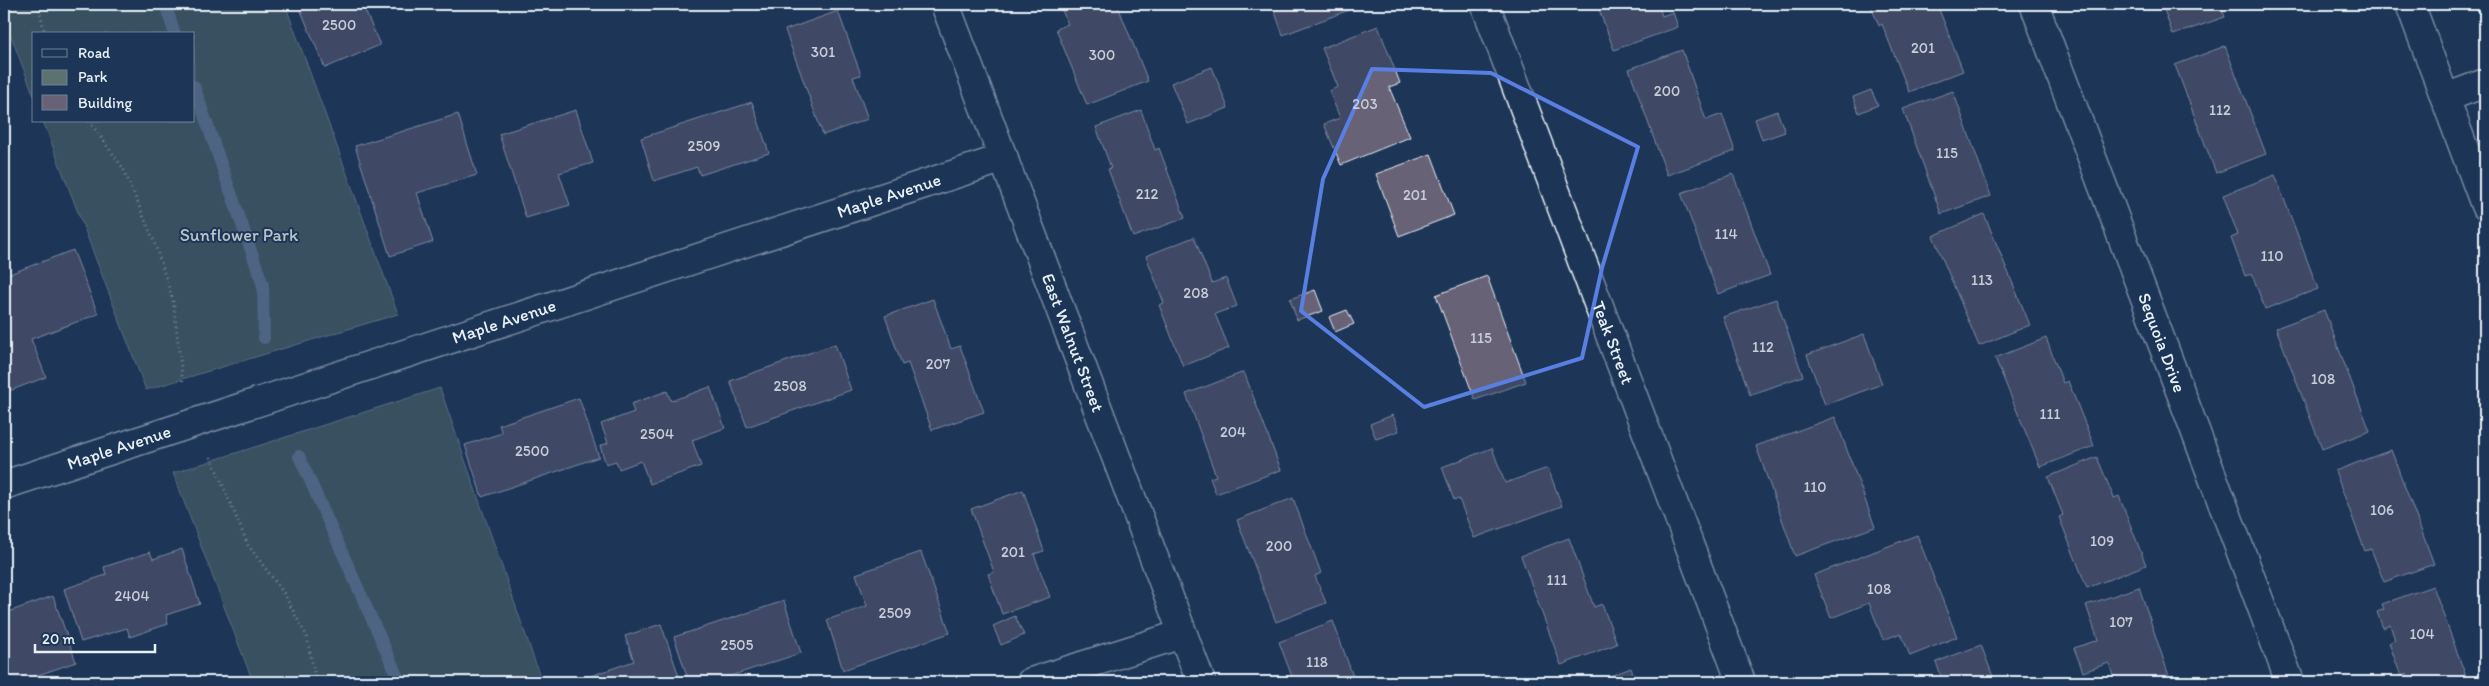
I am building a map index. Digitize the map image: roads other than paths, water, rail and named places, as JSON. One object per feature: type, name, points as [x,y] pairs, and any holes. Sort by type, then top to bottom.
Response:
[{"type":"street","name":"East Walnut Street","points":[[945,4],[1201,682]]},
{"type":"street","name":"Teak Street","points":[[1486,4],[1741,682]]},
{"type":"street","name":"Sequoia Drive","points":[[2034,4],[2290,682]]},
{"type":"street","points":[[2410,4],[2485,205]]},
{"type":"street","points":[[2445,98],[2485,83]]},
{"type":"street","name":"Maple Avenue","points":[[4,485],[1004,158]]},
{"type":"street","points":[[1031,682],[1182,634]]},
{"type":"waterway","points":[[165,4],[174,32]]},
{"type":"waterway","points":[[195,89],[263,285],[264,338]]},
{"type":"waterway","points":[[299,456],[400,682]]},
{"type":"park label","name":"Sunflower Park","points":[[239,235]]}]
